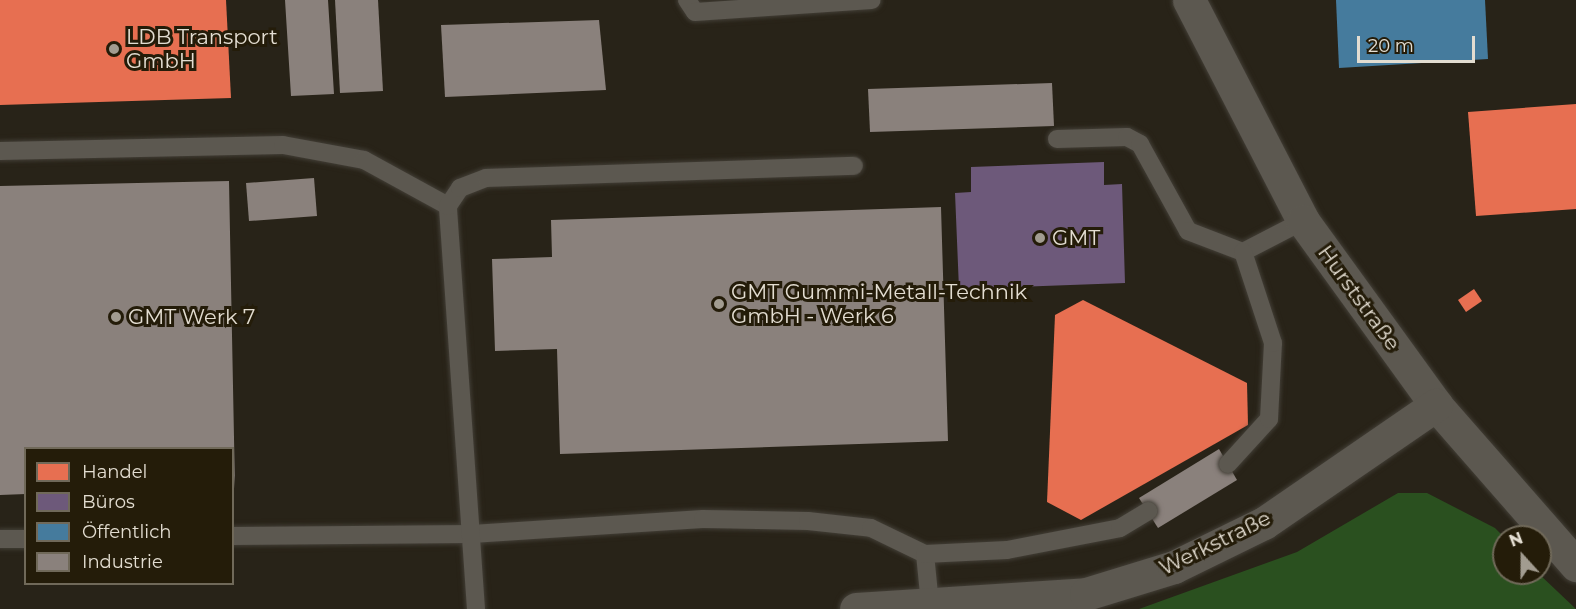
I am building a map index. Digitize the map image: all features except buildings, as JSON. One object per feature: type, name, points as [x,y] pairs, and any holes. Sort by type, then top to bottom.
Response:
[{"type":"street","name":"Hurststraße","points":[[1189,0],[1303,221],[1436,405],[1576,565]]},
{"type":"street","name":"Werkstraße","points":[[856,609],[1086,594],[1174,567],[1264,523],[1436,405]]},
{"type":"lane","points":[[687,0],[695,12],[873,0]]},
{"type":"lane","points":[[1057,139],[1127,137],[1140,144],[1188,231],[1243,252],[1303,221]]},
{"type":"lane","points":[[0,151],[283,145],[364,160],[448,206]]},
{"type":"lane","points":[[476,609],[448,206],[460,188],[486,178],[854,166]]},
{"type":"lane","points":[[1228,464],[1269,419],[1273,343],[1243,252]]},
{"type":"lane","points":[[234,537],[472,534],[703,519],[808,521],[871,528],[925,554],[1007,550],[1120,528],[1148,512]]},
{"type":"lane","points":[[0,539],[24,538]]},
{"type":"lane","points":[[925,554],[930,604]]},
{"type":"green space","points":[[1398,493],[1427,493],[1492,526],[1492,585],[1551,585],[1576,609],[1139,609],[1297,552]]},
{"type":"place","name":"LDB Transport GmbH","points":[[114,49]]},
{"type":"place","name":"GMT","points":[[1040,238]]},
{"type":"place","name":"GMT Gummi-Metall-Technik GmbH - Werk 6","points":[[719,304]]},
{"type":"place","name":"GMT Werk 7","points":[[116,317]]}]
